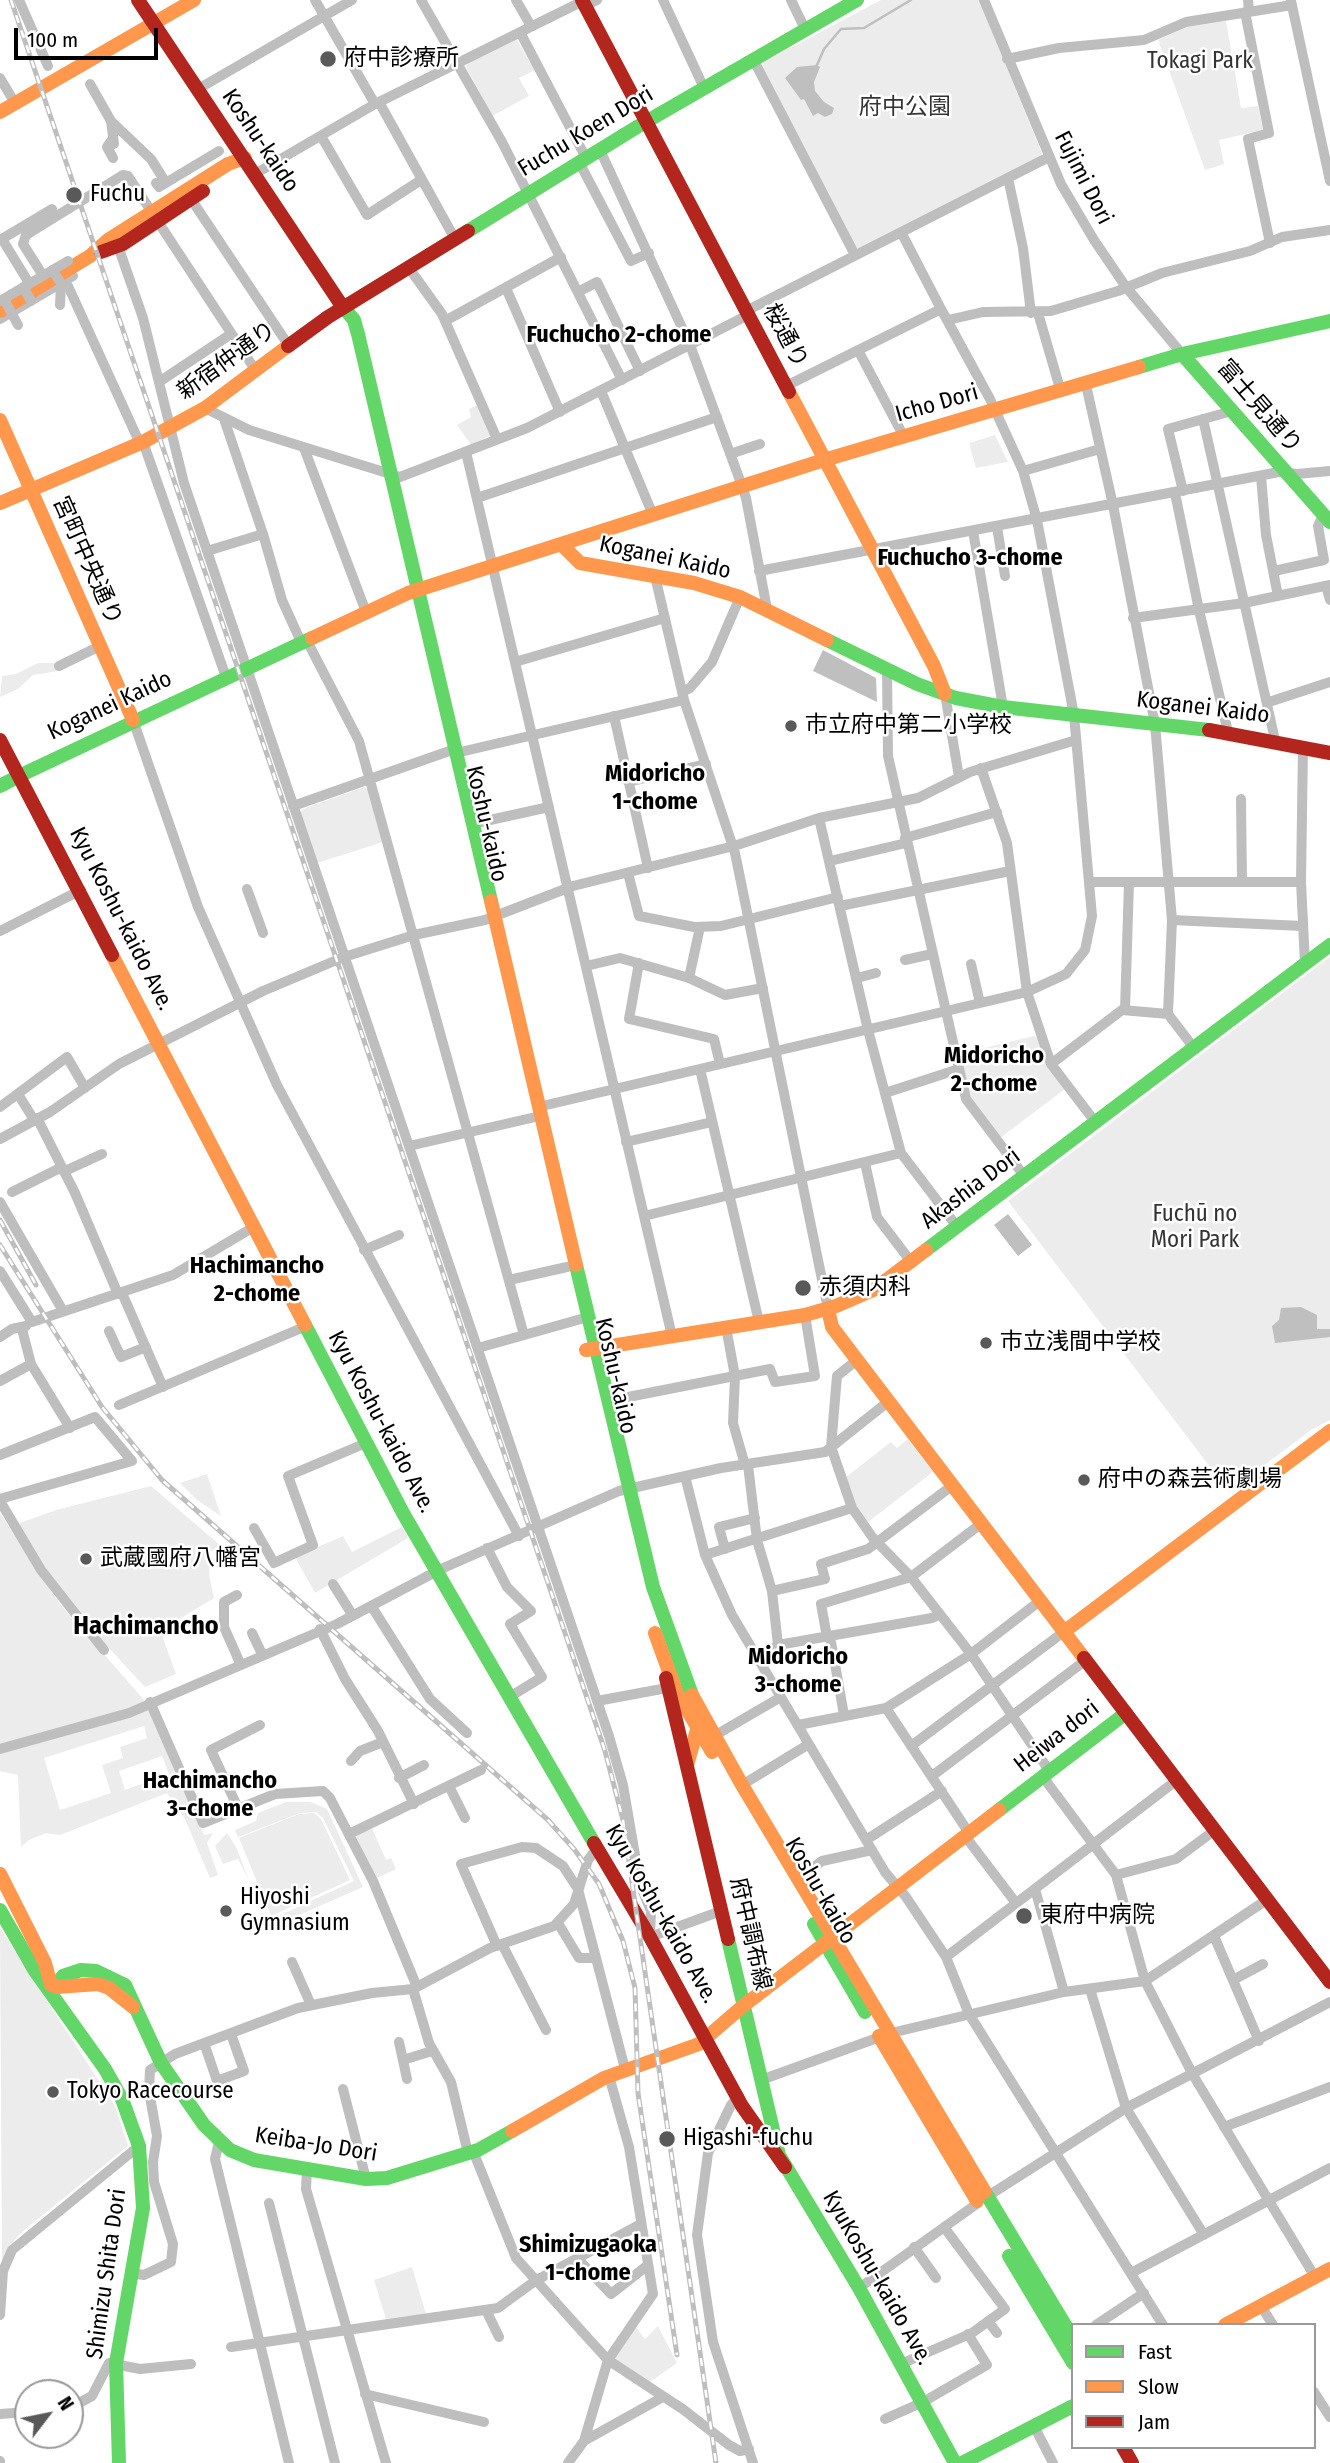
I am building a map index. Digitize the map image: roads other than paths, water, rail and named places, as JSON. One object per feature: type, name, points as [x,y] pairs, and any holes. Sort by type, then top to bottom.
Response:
[{"type":"main road","name":"Koshu-kaido","points":[[138,0],[343,308],[354,320],[413,591],[583,1318],[624,1490],[664,1623],[711,1740],[983,2199],[1071,2359]]},
{"type":"main road","points":[[0,112],[193,0]]},
{"type":"main road","name":"Fuchu Koen Dori","points":[[343,308],[646,122],[856,0]]},
{"type":"main road","name":"桜通り","points":[[587,2],[646,122],[934,666],[945,694]]},
{"type":"main road","points":[[90,256],[118,246],[175,197],[228,164],[245,158]]},
{"type":"main road","points":[[4,306],[57,280],[108,240],[191,199],[233,172],[245,158]]},
{"type":"main road","points":[[175,197],[191,199]]},
{"type":"main road","name":"新宿仲通り","points":[[140,440],[169,429],[205,408],[343,308]]},
{"type":"main road","name":"Icho Dori","points":[[561,544],[824,460],[995,412],[1182,354],[1330,321]]},
{"type":"main road","name":"富士見通り","points":[[1182,354],[1327,519]]},
{"type":"main road","name":"宮町中央通り","points":[[0,419],[133,720]]},
{"type":"main road","points":[[0,503],[140,440]]},
{"type":"main road","name":"Koganei Kaido","points":[[0,786],[133,720],[413,591],[561,544],[580,563],[655,576],[740,597],[887,670],[945,694],[1003,707],[1228,732],[1330,752]]},
{"type":"main road","name":"Kyu Koshu-kaido Ave.","points":[[0,740],[21,775],[160,1044],[252,1228],[436,1572],[707,2039]]},
{"type":"main road","name":"Koshu-kaido","points":[[452,752],[472,824],[490,918]]},
{"type":"main road","name":"Akashia Dori","points":[[591,1349],[805,1315],[828,1309],[873,1290],[1330,945]]},
{"type":"main road","name":"Koshu-kaido","points":[[537,1113],[566,1267],[583,1318]]},
{"type":"main road","name":"Heiwa dori","points":[[707,2039],[743,2006],[1126,1713],[832,1327],[828,1309]]},
{"type":"main road","name":"Koshu-kaido","points":[[591,1349],[608,1401],[642,1591],[666,1666],[698,1732],[711,1740],[743,1785],[830,1940]]},
{"type":"main road","points":[[1065,1631],[1330,1431]]},
{"type":"main road","name":"府中調布線","points":[[666,1666],[667,1688],[768,2113]]},
{"type":"main road","points":[[687,1765],[698,1732],[698,1706]]},
{"type":"main road","points":[[1126,1713],[1330,1982]]},
{"type":"main road","points":[[691,1750],[699,1743],[711,1740]]},
{"type":"main road","points":[[0,1874],[45,1963],[54,1989]]},
{"type":"main road","points":[[0,1896],[15,1939]]},
{"type":"main road","points":[[0,1910],[15,1939],[54,1989]]},
{"type":"main road","name":"Keiba-Jo Dori","points":[[54,1989],[63,1976],[81,1970],[96,1971],[125,1985],[161,2063],[204,2125],[219,2142],[240,2156],[366,2179],[387,2178],[471,2152],[609,2076],[707,2039]]},
{"type":"main road","name":"Shimizu Shita Dori","points":[[54,1989],[122,2099],[139,2146],[143,2208],[116,2363],[120,2463]]},
{"type":"main road","points":[[707,2039],[761,2137],[785,2167]]},
{"type":"main road","points":[[740,2098],[768,2113]]},
{"type":"main road","name":"KyuKoshu-kaido Ave.","points":[[768,2113],[785,2167],[859,2288],[956,2463]]},
{"type":"main road","name":"Koshu-kaido","points":[[983,2199],[1071,2335]]},
{"type":"main road","points":[[1229,2323],[1330,2269]]},
{"type":"main road","points":[[962,2463],[1071,2407]]},
{"type":"street","points":[[19,0],[48,66]]},
{"type":"street","points":[[315,0],[455,239]]},
{"type":"street","points":[[198,89],[352,0]]},
{"type":"street","points":[[421,0],[459,62],[622,380]]},
{"type":"street","points":[[516,0],[531,26]]},
{"type":"street","points":[[663,0],[704,88]]},
{"type":"street","points":[[791,0],[805,29]]},
{"type":"street","name":"Fujimi Dori","points":[[984,0],[1049,157],[1094,240],[1126,287],[1182,354]]},
{"type":"street","points":[[255,174],[377,103],[531,26],[587,2]]},
{"type":"street","points":[[1007,59],[1059,48],[1144,40],[1186,22],[1247,8],[1291,2],[1330,181]]},
{"type":"street","points":[[1247,8],[1269,133],[1248,139],[1270,243]]},
{"type":"street","points":[[520,32],[631,261],[649,253]]},
{"type":"street","points":[[753,59],[855,255]]},
{"type":"street","points":[[0,78],[15,103]]},
{"type":"street","points":[[90,84],[111,121],[151,159],[161,183],[219,151]]},
{"type":"street","points":[[111,121],[113,142],[107,147],[113,158]]},
{"type":"street","points":[[321,136],[367,215],[421,180]]},
{"type":"street","points":[[600,150],[690,345],[742,486],[767,609]]},
{"type":"street","points":[[205,408],[224,419],[304,448],[400,477],[560,412],[855,255],[1049,157]]},
{"type":"street","points":[[226,677],[140,440],[57,280],[23,244],[26,235],[123,175],[131,178],[256,372]]},
{"type":"street","points":[[1008,178],[1035,313],[1061,392]]},
{"type":"street","points":[[191,199],[289,346]]},
{"type":"street","points":[[31,300],[1,237],[52,209]]},
{"type":"street","points":[[948,320],[983,312],[1035,313],[1270,243],[1282,237],[1330,230]]},
{"type":"street","points":[[409,1146],[537,1113],[614,1088],[1027,992],[1066,974],[1085,950],[1092,929],[1090,882],[1074,715],[1037,520],[1023,471],[901,232]]},
{"type":"street","points":[[118,246],[143,318],[169,429],[207,551],[624,1785],[640,1884],[651,1911],[650,1937],[721,1911]]},
{"type":"street","points":[[446,321],[561,257]]},
{"type":"street","points":[[4,306],[31,300],[57,280],[68,261]]},
{"type":"street","points":[[409,268],[446,321],[497,439]]},
{"type":"street","points":[[0,319],[4,306],[26,285],[73,276]]},
{"type":"street","points":[[57,280],[60,305]]},
{"type":"street","points":[[578,292],[597,282],[640,370]]},
{"type":"street","points":[[506,288],[560,412]]},
{"type":"street","points":[[4,306],[18,325]]},
{"type":"street","points":[[786,386],[941,309]]},
{"type":"street","points":[[159,382],[231,334]]},
{"type":"street","points":[[858,350],[904,437]]},
{"type":"street","points":[[1086,385],[1113,505],[1133,618],[1156,724],[1172,920],[1168,1014],[1194,1048]]},
{"type":"street","points":[[601,391],[653,515]]},
{"type":"street","points":[[1228,732],[1199,610],[1168,429],[1232,411]]},
{"type":"street","points":[[477,498],[717,418]]},
{"type":"street","points":[[224,419],[282,600],[359,741],[524,1335]]},
{"type":"street","points":[[1203,419],[1269,702],[1275,740]]},
{"type":"street","points":[[730,454],[760,444]]},
{"type":"street","points":[[304,448],[366,612]]},
{"type":"street","points":[[1023,471],[1100,449]]},
{"type":"street","points":[[466,452],[672,1336]]},
{"type":"street","points":[[759,571],[1261,476],[1330,471]]},
{"type":"street","points":[[1261,476],[1278,596]]},
{"type":"street","points":[[1274,571],[1324,559],[1318,526],[1327,519]]},
{"type":"street","points":[[997,527],[1005,576]]},
{"type":"street","points":[[973,531],[1003,707]]},
{"type":"street","points":[[207,551],[263,534]]},
{"type":"street","points":[[655,576],[683,696],[734,846],[828,1309]]},
{"type":"street","points":[[1133,618],[1244,603],[1328,585],[1330,600]]},
{"type":"street","points":[[293,806],[452,752],[614,716],[683,696],[712,662],[740,597]]},
{"type":"street","points":[[515,662],[665,618]]},
{"type":"street","points":[[59,667],[100,646]]},
{"type":"street","points":[[887,670],[888,755],[905,841],[966,1100],[1025,1177]]},
{"type":"street","points":[[1269,702],[1330,682]]},
{"type":"street","points":[[945,694],[959,777]]},
{"type":"street","points":[[614,716],[648,868]]},
{"type":"street","points":[[133,720],[198,907],[239,1004],[304,1139],[519,1535]]},
{"type":"street","points":[[0,1139],[85,1088],[119,1064],[293,977],[344,957],[414,935],[490,918],[568,888],[734,846],[819,818],[918,798],[981,768],[1076,740]]},
{"type":"street","points":[[1303,746],[1301,882],[1305,964]]},
{"type":"street","points":[[628,782],[706,764]]},
{"type":"street","points":[[981,768],[1007,843],[1027,992],[1051,1064],[1096,1123]]},
{"type":"street","points":[[1241,799],[1242,882]]},
{"type":"street","points":[[472,824],[549,807]]},
{"type":"street","points":[[830,861],[997,812]]},
{"type":"street","points":[[819,818],[868,1030],[901,1153],[958,1228]]},
{"type":"street","points":[[628,873],[639,916],[700,927],[722,926],[1010,871]]},
{"type":"street","points":[[1090,882],[1301,882]]},
{"type":"street","points":[[1125,1010],[1129,882]]},
{"type":"street","points":[[247,889],[263,933]]},
{"type":"street","points":[[0,931],[80,890]]},
{"type":"street","points":[[1172,920],[1302,926]]},
{"type":"street","points":[[689,978],[700,927]]},
{"type":"street","points":[[905,960],[932,954]]},
{"type":"street","points":[[586,966],[620,958],[689,978],[725,995],[763,988]]},
{"type":"street","points":[[639,964],[629,1019],[714,1040],[720,1064]]},
{"type":"street","points":[[971,964],[981,1003]]},
{"type":"street","points":[[856,978],[876,973]]},
{"type":"street","points":[[1051,1064],[1125,1010],[1168,1014]]},
{"type":"street","points":[[0,1107],[67,1057],[85,1088]]},
{"type":"street","points":[[699,1069],[759,1322]]},
{"type":"street","points":[[885,1093],[959,1069]]},
{"type":"street","points":[[18,1094],[64,1169],[163,1387]]},
{"type":"street","points":[[626,1142],[712,1122]]},
{"type":"street","points":[[644,1216],[901,1153]]},
{"type":"street","points":[[12,1192],[102,1154]]},
{"type":"street","points":[[865,1163],[877,1217],[912,1263]]},
{"type":"street","points":[[0,1202],[63,1311]]},
{"type":"street","points":[[0,1337],[12,1329],[22,1329],[32,1322],[173,1275],[252,1228]]},
{"type":"street","points":[[364,1250],[400,1235]]},
{"type":"street","points":[[509,1280],[566,1267]]},
{"type":"street","points":[[0,1271],[32,1322]]},
{"type":"street","points":[[608,1401],[770,1369],[775,1382],[815,1376],[805,1315]]},
{"type":"street","points":[[478,1348],[583,1318]]},
{"type":"street","points":[[119,1405],[304,1327]]},
{"type":"street","points":[[726,1327],[735,1376],[733,1423],[746,1465],[758,1540],[772,1591],[778,1645]]},
{"type":"street","points":[[22,1329],[31,1364],[70,1428]]},
{"type":"street","points":[[109,1331],[121,1357],[146,1347]]},
{"type":"street","points":[[858,1360],[837,1376],[831,1447],[852,1508],[877,1543],[911,1577],[971,1654],[1013,1716],[1046,1774],[1116,1875],[1145,1981],[1193,2075],[1315,2277]]},
{"type":"street","points":[[0,1381],[31,1364]]},
{"type":"street","points":[[0,1749],[129,1713],[353,1616],[487,1548],[624,1490],[685,1476],[825,1452],[889,1401]]},
{"type":"street","points":[[0,1455],[95,1417],[132,1461],[0,1500],[41,1570],[104,1650]]},
{"type":"street","points":[[254,1528],[274,1563],[313,1545],[288,1476],[366,1443]]},
{"type":"street","points":[[685,1476],[705,1555],[732,1615],[872,1850],[946,1956],[970,2014],[1162,2323]]},
{"type":"street","points":[[772,1591],[825,1579],[821,1564],[877,1543],[953,1485]]},
{"type":"street","points":[[705,1555],[852,1508]]},
{"type":"street","points":[[725,1549],[719,1527],[755,1518]]},
{"type":"street","points":[[844,1715],[821,1604],[911,1577],[982,1523]]},
{"type":"street","points":[[487,1548],[507,1587],[531,1611],[510,1624],[542,1677],[508,1698]]},
{"type":"street","points":[[333,1584],[353,1616]]},
{"type":"street","points":[[237,1595],[224,1602],[224,1627],[240,1663]]},
{"type":"street","points":[[798,1725],[886,1708],[971,1654],[1041,1600]]},
{"type":"street","points":[[372,1607],[430,1699],[467,1733]]},
{"type":"street","points":[[758,1659],[778,1645],[932,1618],[940,1614]]},
{"type":"street","points":[[320,1629],[414,1804]]},
{"type":"street","points":[[911,1746],[1065,1631]]},
{"type":"street","points":[[252,1633],[262,1654]]},
{"type":"street","points":[[932,1776],[1086,1660]]},
{"type":"street","points":[[597,1701],[667,1688]]},
{"type":"street","points":[[711,1740],[781,1697]]},
{"type":"street","points":[[150,1702],[203,1823],[275,1794],[323,1791],[330,1798],[373,1881],[415,1988],[432,2051],[451,2082],[471,2152],[509,2246],[535,2281],[608,2360],[729,2445],[740,2451],[748,2449]]},
{"type":"street","points":[[886,1708],[942,1791],[967,1835],[1016,1903]]},
{"type":"street","points":[[238,1808],[211,1750],[260,1725]]},
{"type":"street","points":[[351,1761],[360,1751],[383,1742]]},
{"type":"street","points":[[743,1785],[809,1744]]},
{"type":"street","points":[[399,1778],[424,1765]]},
{"type":"street","points":[[349,1833],[481,1770]]},
{"type":"street","points":[[946,1956],[1177,1780]]},
{"type":"street","points":[[449,1786],[465,1818]]},
{"type":"street","points":[[866,1840],[942,1791]]},
{"type":"street","points":[[1116,1875],[1176,1859],[1215,1830]]},
{"type":"street","points":[[546,2030],[500,1946],[461,1864],[530,1846],[559,1862],[578,1889],[625,2069]]},
{"type":"street","points":[[131,2273],[144,2275],[171,2262],[173,2244],[154,2182],[153,2162],[157,2136],[147,2079],[150,2070],[204,2043],[311,2005],[415,1988],[500,1946],[558,1923],[574,1904],[588,1860],[597,1848]]},
{"type":"street","points":[[798,1879],[822,1861],[872,1850]]},
{"type":"street","points":[[1035,1889],[1064,1992]]},
{"type":"street","points":[[761,2080],[886,2035],[1064,1992],[1145,1981],[1268,1899]]},
{"type":"street","points":[[558,1923],[579,1958],[596,1958]]},
{"type":"street","points":[[1214,1936],[1259,2040]]},
{"type":"street","points":[[292,1962],[311,2005]]},
{"type":"street","points":[[1233,1980],[1263,1964]]},
{"type":"street","points":[[1090,1989],[1126,2109],[1204,2235]]},
{"type":"street","points":[[859,2288],[983,2199],[1126,2109],[1330,2002]]},
{"type":"street","points":[[204,2043],[217,2081],[244,2071],[231,2034]]},
{"type":"street","points":[[399,2042],[407,2079]]},
{"type":"street","points":[[403,2060],[432,2051]]},
{"type":"street","points":[[584,2441],[608,2360],[653,2294],[629,2147],[609,2076]]},
{"type":"street","points":[[1224,2127],[1330,2087]]},
{"type":"street","points":[[343,2089],[366,2179]]},
{"type":"street","points":[[740,2098],[731,2105],[708,2153],[697,2235],[713,2342],[754,2463]]},
{"type":"street","points":[[219,2142],[215,2159],[289,2463]]},
{"type":"street","points":[[0,2315],[3,2271],[12,2250],[139,2146]]},
{"type":"street","points":[[1131,2273],[1330,2168]]},
{"type":"street","points":[[307,2169],[306,2189],[386,2463]]},
{"type":"street","points":[[269,2203],[305,2336],[335,2463]]},
{"type":"street","points":[[231,2347],[498,2308],[535,2281],[640,2224]]},
{"type":"street","points":[[901,2364],[968,2334],[1005,2309],[944,2227]]},
{"type":"street","points":[[914,2247],[936,2278]]},
{"type":"street","points":[[578,2258],[611,2294],[648,2265]]},
{"type":"street","points":[[1099,2323],[1144,2293]]},
{"type":"street","points":[[1261,2306],[1272,2323]]},
{"type":"street","points":[[486,2310],[499,2337]]},
{"type":"street","points":[[988,2321],[997,2333]]},
{"type":"street","points":[[885,2420],[923,2402],[987,2365],[968,2334]]},
{"type":"street","points":[[84,2400],[92,2396],[109,2363],[140,2370],[191,2364]]},
{"type":"street","points":[[365,2394],[484,2422]]},
{"type":"street","points":[[1316,2395],[1330,2417]]},
{"type":"street","points":[[566,2463],[584,2441],[663,2397]]},
{"type":"street","points":[[1034,2426],[1053,2463]]},
{"type":"waterway","points":[[817,65],[824,49],[841,29],[864,28],[911,0]]},
{"type":"railway","points":[[11,0],[605,1751],[623,1820],[716,2463]]},
{"type":"railway","points":[[0,1220],[36,1285]]},
{"type":"railway","points":[[0,1245],[102,1407],[162,1480],[548,1820],[574,1849],[599,1884],[623,1941],[635,1988],[638,2093],[677,2355]]},
{"type":"place","name":"府中診療所","points":[[328,59]]},
{"type":"place","name":"Fuchu","points":[[74,195]]},
{"type":"place","name":"市立府中第二小学校","points":[[791,726]]},
{"type":"place","name":"赤須内科","points":[[803,1288]]},
{"type":"place","name":"市立浅間中学校","points":[[986,1343]]},
{"type":"place","name":"府中の森芸術劇場","points":[[1084,1480]]},
{"type":"place","name":"武蔵國府八幡宮","points":[[86,1559]]},
{"type":"place","name":"Hiyoshi Gymnasium","points":[[226,1911]]},
{"type":"place","name":"東府中病院","points":[[1024,1916]]},
{"type":"place","name":"Tokyo Racecourse","points":[[53,2092]]},
{"type":"place","name":"Higashi-fuchu","points":[[667,2139]]},
{"type":"district","name":"Fuchucho 2-chome","points":[[619,335]]},
{"type":"district","name":"Fuchucho 3-chome","points":[[970,558]]},
{"type":"district","name":"Midoricho 1-chome","points":[[655,788]]},
{"type":"district","name":"Midoricho 2-chome","points":[[994,1070]]},
{"type":"district","name":"Hachimancho 2-chome","points":[[257,1280]]},
{"type":"district","name":"Hachimancho","points":[[146,1627]]},
{"type":"district","name":"Midoricho 3-chome","points":[[798,1671]]},
{"type":"district","name":"Hachimancho 3-chome","points":[[210,1795]]},
{"type":"district","name":"Shimizugaoka 1-chome","points":[[588,2259]]},
{"type":"park label","name":"Tokagi Park","points":[[1200,62]]},
{"type":"park label","name":"府中公園","points":[[905,108]]},
{"type":"park label","name":"Fuchū no Mori Park","points":[[1195,1228]]}]
